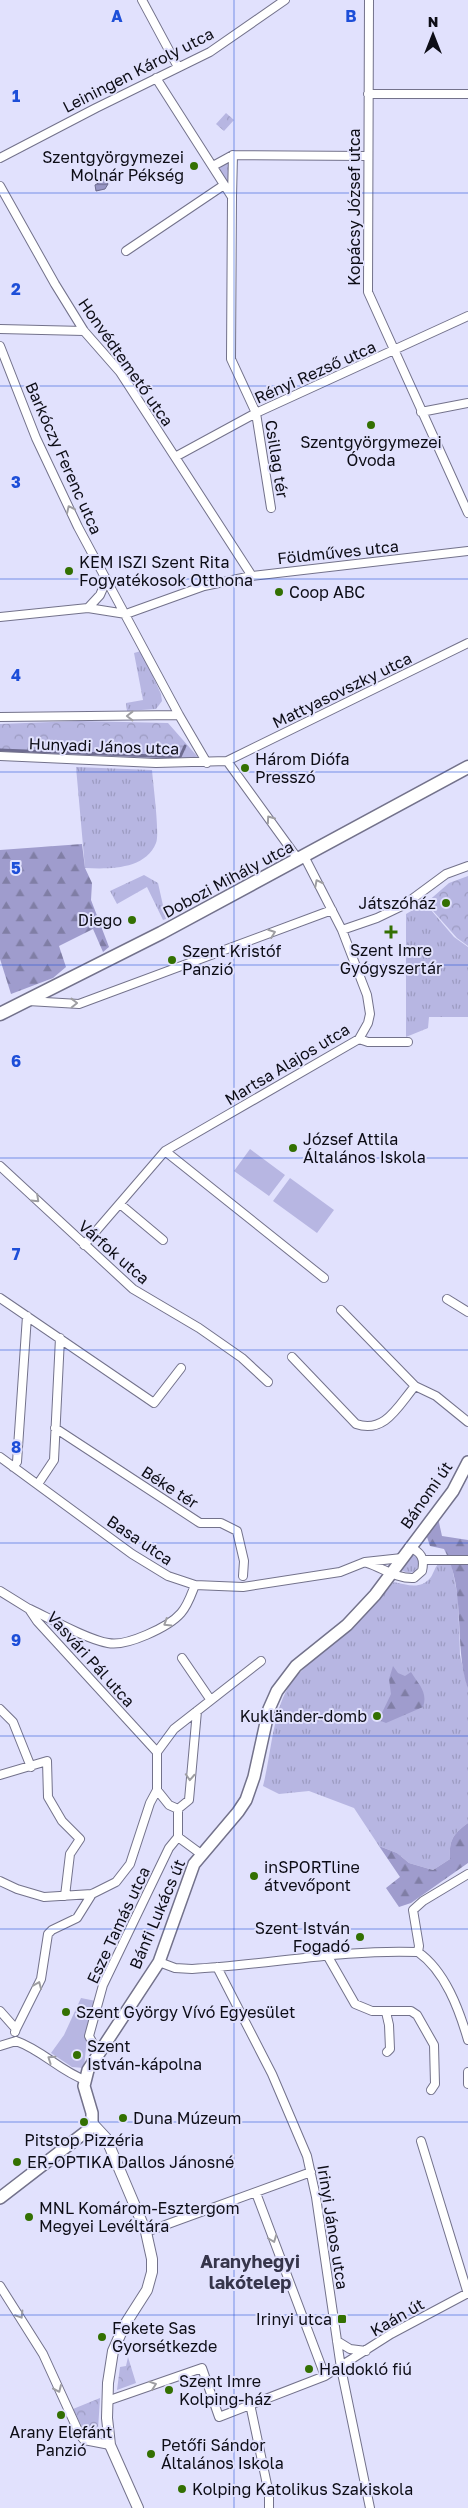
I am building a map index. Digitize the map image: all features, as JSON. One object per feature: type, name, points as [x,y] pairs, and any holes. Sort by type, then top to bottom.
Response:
[{"type":"main road","name":"Dobozi Mihály utca","points":[[0,1014],[161,933],[468,767]]},
{"type":"main road","name":"Bánomi út","points":[[409,1547],[453,1491],[468,1462]]},
{"type":"main road","name":"Bánfi Lukács út","points":[[85,2080],[88,2070],[98,2053],[159,1962],[194,1864],[246,1800],[254,1777],[268,1709],[277,1691],[296,1666],[356,1615],[391,1573],[409,1547]]},
{"type":"main road","points":[[0,2198],[60,2150],[90,2131],[93,2124],[92,2113],[85,2094],[85,2080]]},
{"type":"street","points":[[142,0],[178,68]]},
{"type":"street","name":"Leiningen Károly utca","points":[[0,158],[210,52],[285,0]]},
{"type":"street","name":"Kopácsy József utca","points":[[369,0],[368,292],[393,352],[468,513]]},
{"type":"street","points":[[156,78],[232,197]]},
{"type":"street","points":[[368,94],[468,94]]},
{"type":"street","points":[[213,166],[233,155],[367,156]]},
{"type":"street","name":"Csillag tér","points":[[233,155],[231,359],[256,413],[271,508]]},
{"type":"street","points":[[126,251],[224,185]]},
{"type":"street","name":"Honvédtemető utca","points":[[0,186],[55,284],[84,330],[120,372],[252,576]]},
{"type":"street","name":"Rényi Rezső utca","points":[[175,456],[256,413],[393,352],[468,316]]},
{"type":"street","points":[[0,329],[84,330]]},
{"type":"street","name":"Barkóczy Ferenc utca","points":[[0,346],[36,438],[78,527],[179,715],[207,763]]},
{"type":"street","points":[[421,412],[468,403]]},
{"type":"street","name":"Földműves utca","points":[[126,614],[204,586],[252,576],[468,552]]},
{"type":"street","points":[[88,608],[100,596],[107,579]]},
{"type":"street","points":[[0,617],[88,608],[126,614]]},
{"type":"street","name":"Mattyasovszky utca","points":[[227,761],[468,643]]},
{"type":"street","name":"Hunyadi János utca","points":[[0,717],[179,715]]},
{"type":"street","name":"Hunyadi János utca","points":[[0,756],[156,763],[227,761]]},
{"type":"street","name":"Martsa Alajos utca","points":[[84,1245],[165,1151],[359,1039],[368,1023],[369,1006],[342,930],[332,910],[301,858],[227,761]]},
{"type":"street","points":[[342,930],[377,918],[404,905],[446,874],[468,866]]},
{"type":"street","points":[[25,1001],[79,1004],[332,910]]},
{"type":"street","points":[[359,1039],[368,1042],[408,1042]]},
{"type":"street","points":[[165,1151],[324,1278]]},
{"type":"street","name":"Várfok utca","points":[[0,1166],[133,1289],[200,1328],[242,1358],[268,1382]]},
{"type":"street","points":[[120,1204],[164,1240]]},
{"type":"street","points":[[0,1298],[154,1403],[181,1368]]},
{"type":"street","points":[[448,1299],[468,1312]]},
{"type":"street","points":[[341,1310],[415,1386],[436,1396],[468,1422]]},
{"type":"street","points":[[14,1467],[17,1462],[27,1316]]},
{"type":"street","points":[[38,1484],[52,1465],[60,1338]]},
{"type":"street","points":[[292,1357],[356,1424],[366,1427],[376,1426],[385,1421],[415,1386]]},
{"type":"street","name":"Béke tér","points":[[55,1428],[200,1523],[221,1523],[237,1531],[244,1560],[244,1576]]},
{"type":"street","name":"Basa utca","points":[[0,1457],[132,1554],[168,1576],[195,1585],[243,1587],[340,1572],[365,1562],[402,1558]]},
{"type":"street","points":[[365,1562],[398,1577],[414,1578],[422,1571],[423,1560],[418,1550],[409,1547]]},
{"type":"street","points":[[423,1560],[468,1560]]},
{"type":"street","points":[[29,1609],[102,1642],[116,1644],[148,1634],[181,1614],[195,1585]]},
{"type":"street","name":"Vasvári Pál utca","points":[[0,1591],[29,1609],[37,1621],[157,1752]]},
{"type":"street","points":[[182,1658],[210,1700]]},
{"type":"street","points":[[0,1881],[17,1889],[44,1897],[92,1894],[116,1882],[130,1864],[150,1803],[157,1790],[157,1752],[174,1729],[261,1661]]},
{"type":"street","points":[[0,1709],[13,1722],[31,1767]]},
{"type":"street","points":[[178,1809],[189,1800],[197,1711]]},
{"type":"street","points":[[0,1775],[46,1761],[48,1797],[62,1821],[80,1839],[70,1854],[65,1896]]},
{"type":"street","points":[[157,1790],[169,1805],[178,1809]]},
{"type":"street","points":[[178,1809],[178,1837],[201,1854]]},
{"type":"street","name":"Esze Tamás utca","points":[[98,2053],[89,2036],[102,1985],[170,1848],[178,1837]]},
{"type":"street","points":[[418,1952],[419,1946],[413,1910],[423,1901],[468,1874]]},
{"type":"street","points":[[16,2041],[16,2029],[41,1979],[48,1934],[52,1930],[77,1918],[92,1894]]},
{"type":"street","points":[[159,1962],[175,1968],[217,1968],[327,1955],[385,1951],[418,1952],[432,1965],[446,1986],[463,2023],[468,2040]]},
{"type":"street","points":[[327,1955],[353,2002],[372,2011],[411,2011],[417,2014],[434,2044],[435,2084],[431,2090]]},
{"type":"street","name":"Irinyi János utca","points":[[217,1968],[290,2112],[311,2172],[341,2368],[370,2508]]},
{"type":"street","points":[[0,2011],[16,2029]]},
{"type":"street","points":[[386,2012],[389,2024],[390,2048],[387,2052]]},
{"type":"street","points":[[0,2046],[16,2041],[36,2049],[74,2076],[85,2080]]},
{"type":"street","points":[[468,2072],[468,2084]]},
{"type":"street","points":[[93,2124],[106,2138],[146,2232],[152,2259],[152,2272],[147,2290],[124,2326],[113,2351],[107,2401],[110,2445],[138,2508]]},
{"type":"street","points":[[421,2140],[468,2293]]},
{"type":"street","points":[[146,2232],[256,2194],[311,2172]]},
{"type":"street","points":[[256,2194],[325,2376]]},
{"type":"street","points":[[0,2286],[43,2354],[80,2435],[84,2440],[110,2445]]},
{"type":"street","name":"Kaán út","points":[[107,2401],[202,2368],[218,2417],[325,2376],[341,2368],[391,2334],[468,2293]]},
{"type":"street","points":[[337,2341],[350,2349],[366,2351]]},
{"type":"street","points":[[250,2404],[268,2494],[269,2508]]},
{"type":"green space","points":[[226,113],[234,120],[224,131],[216,124]]},
{"type":"green space","points":[[230,161],[230,187],[219,170],[222,165]]},
{"type":"green space","points":[[141,651],[161,694],[162,701],[156,709],[127,711],[126,703],[143,700],[134,653]]},
{"type":"green space","points":[[78,721],[168,723],[197,756],[196,760],[0,751],[0,724]]},
{"type":"green space","points":[[85,726],[113,726],[113,746],[86,746]]},
{"type":"green space","points":[[77,728],[77,749],[49,749],[49,729]]},
{"type":"green space","points":[[76,767],[152,770],[157,838],[151,852],[144,858],[135,863],[115,868],[85,868]]},
{"type":"green space","points":[[82,844],[85,868],[92,883],[91,900],[109,947],[103,952],[93,929],[59,946],[66,967],[53,978],[11,994],[0,959],[0,850]]},
{"type":"green space","points":[[144,875],[158,883],[166,919],[163,920],[147,887],[117,904],[110,891]]},
{"type":"green space","points":[[468,876],[468,946],[457,938],[426,903],[449,883]]},
{"type":"green space","points":[[425,903],[454,937],[468,947],[468,1017],[429,1017],[428,1028],[406,1037],[406,914]]},
{"type":"green space","points":[[250,1149],[285,1175],[269,1196],[234,1171]]},
{"type":"green space","points":[[290,1178],[334,1210],[317,1233],[273,1201]]},
{"type":"green space","points":[[438,1518],[442,1536],[468,1540],[468,1689],[461,1654],[458,1600],[451,1565],[444,1549],[430,1546],[426,1534]]},
{"type":"green space","points":[[404,1550],[415,1554],[420,1562],[416,1571],[403,1571],[395,1566]]},
{"type":"green space","points":[[451,1562],[458,1598],[460,1655],[468,1689],[468,1823],[451,1842],[450,1859],[433,1870],[409,1863],[397,1853],[379,1846],[354,1808],[309,1791],[279,1794],[263,1786],[280,1705],[285,1693],[297,1675],[353,1627],[394,1582],[414,1586],[423,1584],[431,1577],[439,1563]]},
{"type":"green space","points":[[393,1666],[398,1673],[405,1676],[411,1672],[424,1693],[424,1702],[423,1707],[386,1723],[381,1721],[380,1717],[391,1694],[389,1679]]},
{"type":"green space","points":[[468,1823],[468,1863],[411,1903],[399,1907],[386,1888],[400,1877],[379,1846],[397,1853],[409,1863],[433,1870],[450,1859],[450,1847],[453,1838]]},
{"type":"green space","points":[[81,1998],[96,2001],[87,2037],[84,2068],[72,2067],[51,2053],[64,2035]]},
{"type":"green space","points":[[128,2357],[136,2383],[117,2390],[120,2367],[126,2366]]},
{"type":"green space","points":[[100,2398],[98,2430],[92,2434],[85,2433],[73,2409]]},
{"type":"shaded area","points":[[105,179],[108,184],[105,189],[96,191],[95,185]]},
{"type":"waterway","points":[[0,750],[180,757],[185,746]]},
{"type":"place","name":"Szentgyörgymezei Molnár Pékség","points":[[194,166]]},
{"type":"place","name":"Szentgyörgymezei Óvoda","points":[[371,425]]},
{"type":"place","name":"KEM ISZI Szent Rita Fogyatékosok Otthona","points":[[69,571]]},
{"type":"place","name":"Coop ABC","points":[[279,592]]},
{"type":"place","name":"Három Diófa Presszó","points":[[245,768]]},
{"type":"place","name":"Játszóház","points":[[446,903]]},
{"type":"place","name":"Diego","points":[[132,920]]},
{"type":"place","name":"Szent Imre Gyógyszertár","points":[[391,932]]},
{"type":"place","name":"Szent Kristóf Panzió","points":[[172,960]]},
{"type":"place","name":"József Attila Általános Iskola","points":[[293,1148]]},
{"type":"place","name":"Kukländer-domb","points":[[377,1716]]},
{"type":"place","name":"inSPORTline átvevőpont","points":[[254,1876]]},
{"type":"place","name":"Szent István Fogadó","points":[[360,1937]]},
{"type":"place","name":"Szent György Vívó Egyesület","points":[[66,2012]]},
{"type":"place","name":"Szent István-kápolna","points":[[77,2055]]},
{"type":"place","name":"Duna Múzeum","points":[[123,2118]]},
{"type":"place","name":"Pitstop Pizzéria","points":[[84,2122]]},
{"type":"place","name":"ER-OPTIKA Dallos Jánosné","points":[[17,2162]]},
{"type":"place","name":"MNL Komárom-Esztergom Megyei Levéltára","points":[[29,2217]]},
{"type":"place","name":"Irinyi utca","points":[[342,2319]]},
{"type":"place","name":"Fekete Sas Gyorsétkezde","points":[[102,2337]]},
{"type":"place","name":"Haldokló fiú","points":[[309,2369]]},
{"type":"place","name":"Szent Imre Kolping-ház","points":[[169,2390]]},
{"type":"place","name":"Arany Elefánt Panzió","points":[[61,2415]]},
{"type":"place","name":"Petőfi Sándor Általános Iskola","points":[[151,2454]]},
{"type":"place","name":"Kolping Katolikus Szakiskola","points":[[182,2489]]},
{"type":"district","name":"Aranyhegyi lakótelep","points":[[250,2271]]}]
